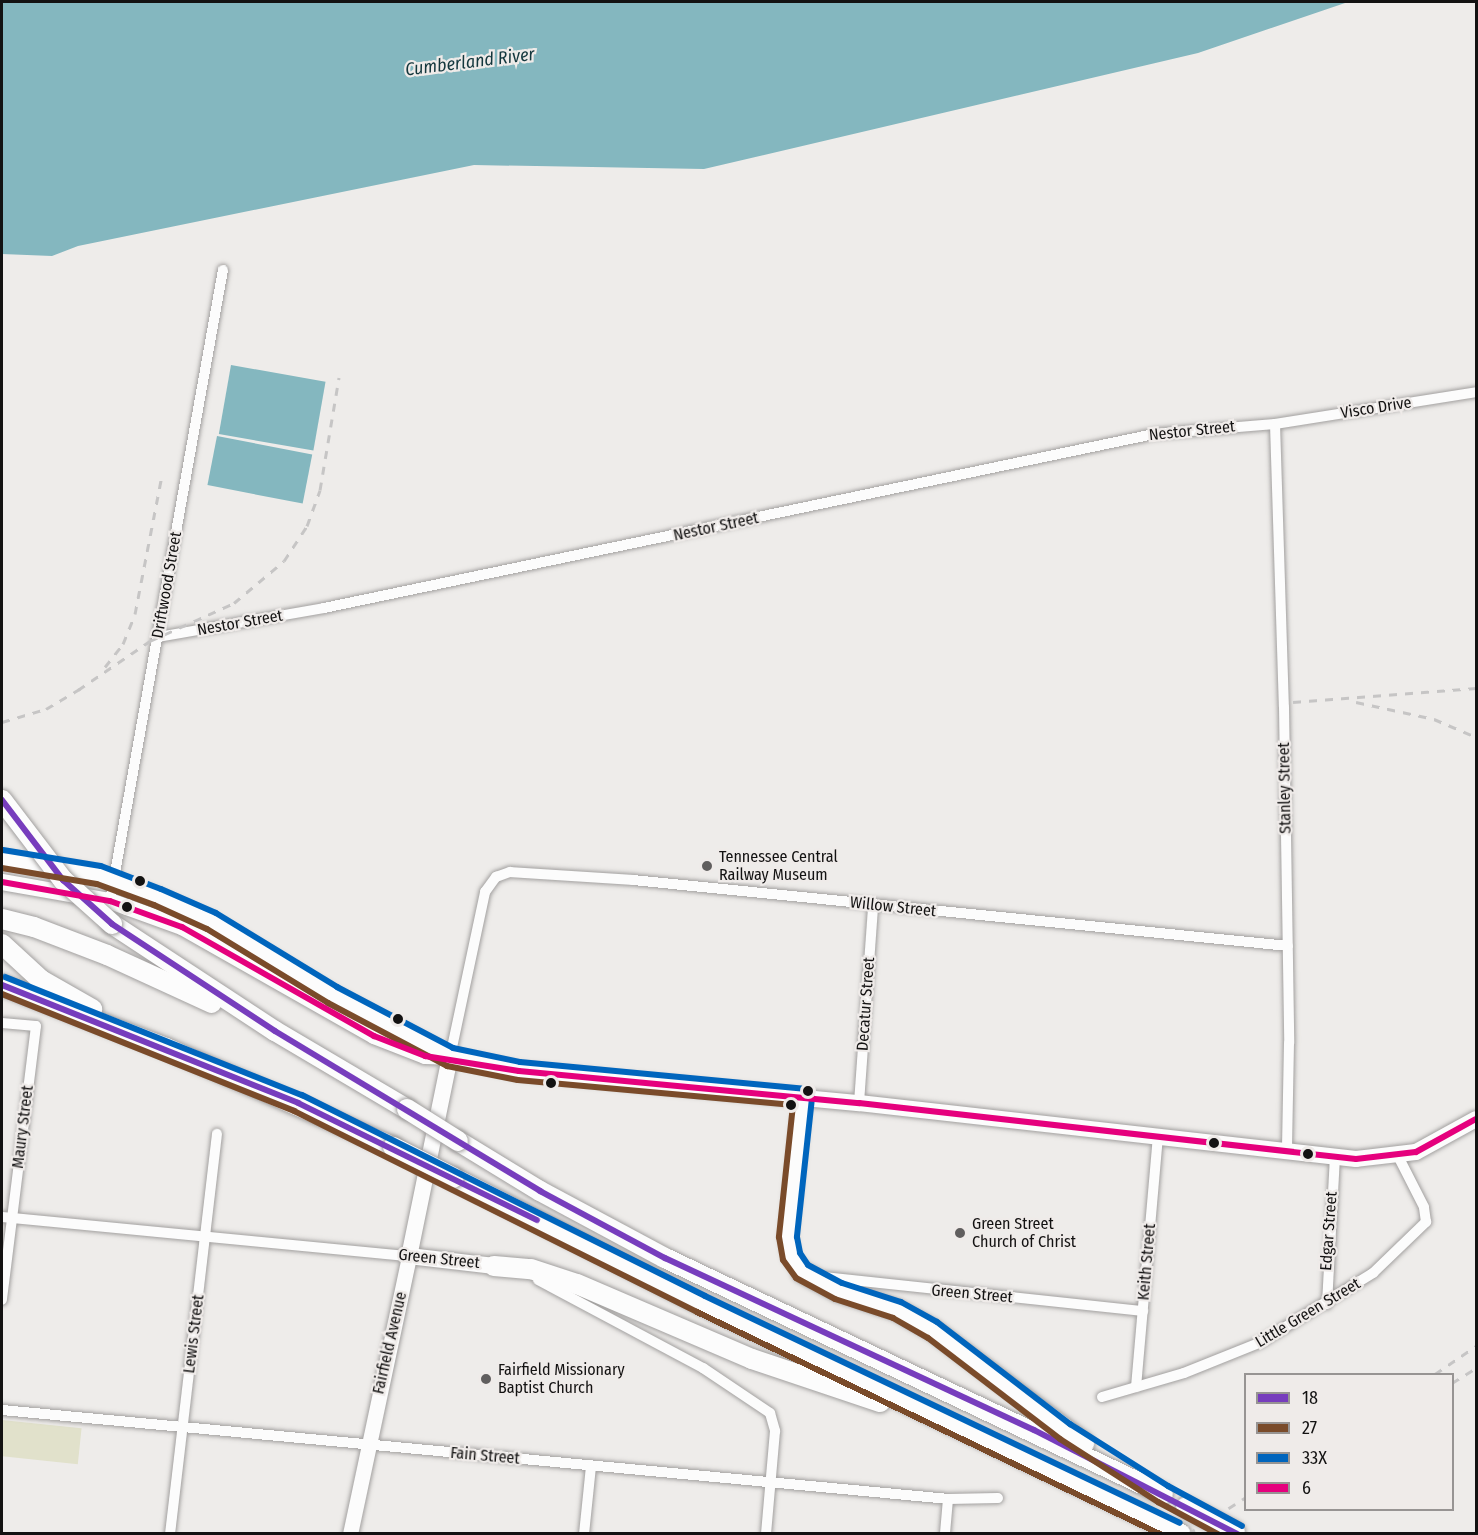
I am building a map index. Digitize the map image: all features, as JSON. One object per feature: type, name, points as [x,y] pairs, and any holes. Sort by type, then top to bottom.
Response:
[{"type":"highway","points":[[2,800],[63,880],[112,924],[275,1031],[407,1108],[540,1191],[665,1258],[1163,1494]]},
{"type":"highway","points":[[2,920],[34,927],[107,955],[275,1031]]},
{"type":"highway","points":[[2,944],[41,981],[166,1048]]},
{"type":"highway","points":[[2,986],[166,1048],[393,1147],[701,1304],[1173,1529]]},
{"type":"highway","points":[[494,1266],[531,1269],[577,1284],[752,1359],[970,1432]]},
{"type":"highway","points":[[801,1272],[837,1291],[897,1310],[933,1330],[1065,1431],[1163,1494],[1236,1533]]},
{"type":"main road","points":[[2,859],[112,880],[211,921],[333,995],[450,1057]]},
{"type":"main road","points":[[2,882],[110,901],[182,927],[374,1036],[425,1056],[450,1057],[519,1071],[860,1103],[1335,1157],[1398,1156],[1416,1152],[1476,1119]]},
{"type":"main road","name":"Fairfield Avenue","points":[[409,1256],[450,1057]]},
{"type":"main road","points":[[801,1272],[791,1256],[788,1237],[803,1097]]},
{"type":"main road","name":"Green Street","points":[[409,1256],[494,1266]]},
{"type":"street","name":"Driftwood Street","points":[[110,901],[223,270]]},
{"type":"street","name":"Visco Drive","points":[[1275,424],[1476,392]]},
{"type":"street","name":"Nestor Street","points":[[158,637],[324,608],[1154,434],[1275,424]]},
{"type":"street","name":"Stanley Street","points":[[1275,424],[1288,946],[1287,1152]]},
{"type":"street","name":"Willow Street","points":[[499,875],[517,871],[633,880],[873,906],[1288,946]]},
{"type":"street","name":"Fairfield Avenue","points":[[450,1057],[484,892],[499,875]]},
{"type":"street","name":"Decatur Street","points":[[860,1103],[873,906]]},
{"type":"street","name":"Maury Street","points":[[2,1023],[36,1026],[6,1217],[2,1300]]},
{"type":"street","name":"Lewis Street","points":[[170,1533],[207,1235],[217,1134]]},
{"type":"street","name":"Keith Street","points":[[1136,1387],[1158,1137]]},
{"type":"street","name":"Little Green Street","points":[[1102,1397],[1228,1357],[1327,1304],[1373,1273],[1426,1222],[1424,1207],[1398,1156]]},
{"type":"street","name":"Edgar Street","points":[[1327,1304],[1327,1248],[1335,1157]]},
{"type":"street","name":"Green Street","points":[[6,1217],[409,1256]]},
{"type":"street","name":"Fairfield Avenue","points":[[350,1533],[409,1256]]},
{"type":"street","name":"Green Street","points":[[494,1266],[546,1283],[703,1368],[771,1413],[775,1431],[771,1483]]},
{"type":"street","name":"Green Street","points":[[801,1272],[906,1288],[1143,1311]]},
{"type":"street","name":"Fain Street","points":[[2,1410],[948,1499],[998,1498]]},
{"type":"street","points":[[584,1533],[591,1466]]},
{"type":"street","points":[[766,1533],[771,1483]]},
{"type":"street","points":[[945,1533],[948,1499]]},
{"type":"green space","points":[[2,1420],[82,1428],[78,1464],[2,1456]]},
{"type":"water","name":"Cumberland River","points":[[2,2],[1348,2],[1198,53],[704,169],[474,165],[78,246],[52,256],[2,254]]},
{"type":"water","points":[[231,365],[326,382],[313,451],[219,434]]},
{"type":"water","points":[[217,436],[312,455],[303,504],[207,485]]},
{"type":"railway","points":[[78,690],[150,641],[234,603],[284,561],[307,526],[320,490],[339,378]]},
{"type":"railway","points":[[105,667],[123,644],[135,614],[162,475]]},
{"type":"railway","points":[[2,722],[46,709],[83,687]]},
{"type":"railway","points":[[1293,702],[1476,688]]},
{"type":"railway","points":[[1356,702],[1434,719],[1476,737]]},
{"type":"railway","points":[[1436,1373],[1476,1346]]},
{"type":"railway","points":[[1454,1382],[1476,1368]]},
{"type":"railway","points":[[1188,1534],[1244,1498]]},
{"type":"transit line","name":"18","points":[[2,800],[63,880],[112,924],[275,1031],[540,1191],[665,1258],[1034,1430],[1237,1534]]},
{"type":"transit line","name":"33X","points":[[3,850],[101,866],[216,913],[337,987],[453,1048],[520,1062],[807,1089],[812,1098],[797,1237],[800,1253],[808,1265],[842,1283],[901,1302],[937,1322],[1070,1424],[1168,1486],[1242,1526]]},
{"type":"transit line","name":"27","points":[[2,868],[97,884],[154,905],[207,929],[328,1003],[447,1066],[518,1080],[793,1105],[779,1237],[783,1260],[796,1278],[835,1299],[893,1318],[928,1338],[1060,1439],[1158,1502],[1218,1534]]},
{"type":"transit line","name":"6","points":[[2,882],[110,901],[182,927],[374,1036],[425,1056],[519,1071],[859,1103],[1356,1159],[1416,1152],[1476,1119]]},
{"type":"transit line","name":"33X","points":[[5,977],[302,1095],[705,1296],[1180,1523]]},
{"type":"transit line","name":"18","points":[[2,985],[298,1103],[537,1220]]},
{"type":"transit line","name":"27","points":[[2,994],[294,1111],[697,1312],[1160,1534]]},
{"type":"place","name":"Tennessee Central Railway Museum","points":[[707,866]]},
{"type":"place","name":"Green Street Church of Christ","points":[[960,1233]]},
{"type":"place","name":"Fairfield Missionary Baptist Church","points":[[486,1379]]}]
